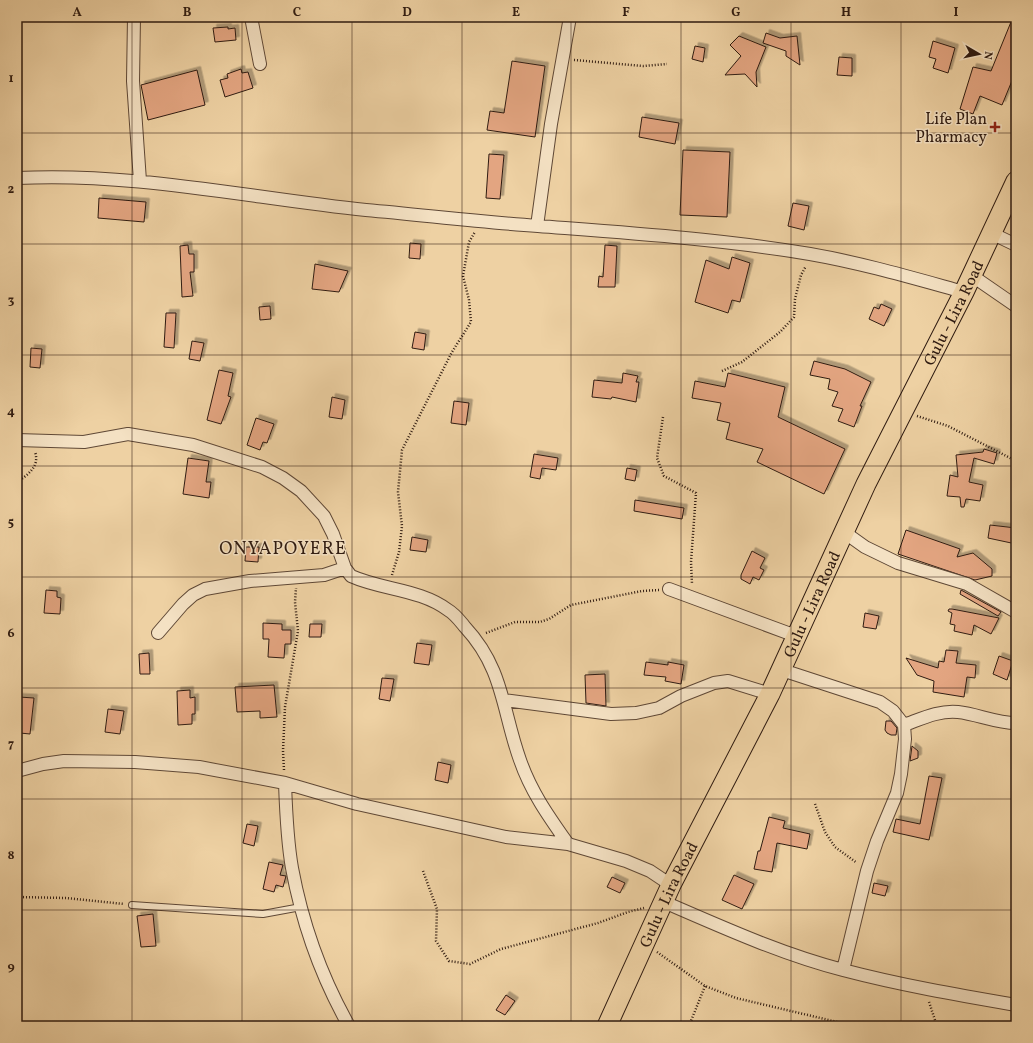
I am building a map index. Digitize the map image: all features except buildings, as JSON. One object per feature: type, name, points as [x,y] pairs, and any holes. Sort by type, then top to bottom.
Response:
[{"type":"main road","name":"Gulu - Lira Road","points":[[607,1026],[665,898],[782,670],[796,636],[866,484],[964,292],[1016,181]]},
{"type":"street","points":[[134,17],[133,81],[140,181]]},
{"type":"street","points":[[252,17],[260,64]]},
{"type":"street","points":[[537,226],[550,131],[570,17]]},
{"type":"street","points":[[17,178],[76,178],[140,181],[342,207],[537,226],[671,236],[812,255],[886,270],[964,292]]},
{"type":"street","points":[[991,233],[1016,245]]},
{"type":"street","points":[[971,275],[1016,306]]},
{"type":"street","points":[[17,440],[31,442],[84,442],[128,434],[193,445],[262,467],[301,490],[324,516],[333,534],[345,568],[356,578],[419,596],[449,610],[475,638],[490,660],[504,700],[520,760],[539,803],[568,844]]},
{"type":"street","points":[[844,532],[865,547],[898,563],[967,584],[1016,612]]},
{"type":"street","points":[[158,633],[183,604],[193,595],[205,589],[296,576],[324,575],[345,568]]},
{"type":"street","points":[[669,589],[692,596],[796,636]]},
{"type":"street","points":[[782,670],[880,702],[894,711],[904,725],[905,739],[897,793],[876,841],[867,871],[843,970]]},
{"type":"street","points":[[504,700],[611,714],[636,713],[659,708],[688,693],[714,683],[728,681],[770,694]]},
{"type":"street","points":[[904,725],[937,713],[958,712],[990,720],[1016,723]]},
{"type":"street","points":[[17,771],[42,764],[64,761],[135,762],[199,766],[284,782],[357,804],[506,837],[568,844],[626,861],[650,871],[665,898],[722,927],[810,960],[843,970],[924,988],[1016,1005]]},
{"type":"street","points":[[284,782],[292,868],[301,907],[336,1002],[349,1026]]},
{"type":"lane","points":[[132,905],[263,914],[301,907]]},
{"type":"path","points":[[563,59],[643,66],[666,64]]},
{"type":"path","points":[[390,587],[399,552],[402,526],[398,492],[402,450],[452,352],[471,322],[469,300],[463,276],[469,242],[481,221]]},
{"type":"path","points":[[722,370],[742,362],[780,332],[794,317],[795,299],[801,275],[812,255]]},
{"type":"path","points":[[903,411],[948,426],[1016,461]]},
{"type":"path","points":[[663,417],[657,458],[664,476],[696,493],[691,562],[692,596]]},
{"type":"path","points":[[17,482],[31,472],[34,465],[36,457],[31,442]]},
{"type":"path","points":[[284,782],[283,751],[285,707],[298,631],[294,602],[296,576]]},
{"type":"path","points":[[475,638],[515,622],[540,622],[549,619],[571,605],[642,591],[669,589]]},
{"type":"path","points":[[815,804],[825,832],[835,847],[867,871]]},
{"type":"path","points":[[423,871],[437,909],[436,941],[449,962],[470,964],[501,949],[598,924],[665,898]]},
{"type":"path","points":[[17,897],[66,898],[132,905]]},
{"type":"path","points":[[645,943],[705,986],[736,998],[854,1026]]},
{"type":"path","points":[[689,1026],[705,986]]},
{"type":"path","points":[[924,988],[937,1026]]},
{"type":"place","name":"Life Plan Pharmacy","points":[[995,127]]},
{"type":"district","name":"ONYAPOYERE","points":[[283,548]]}]
